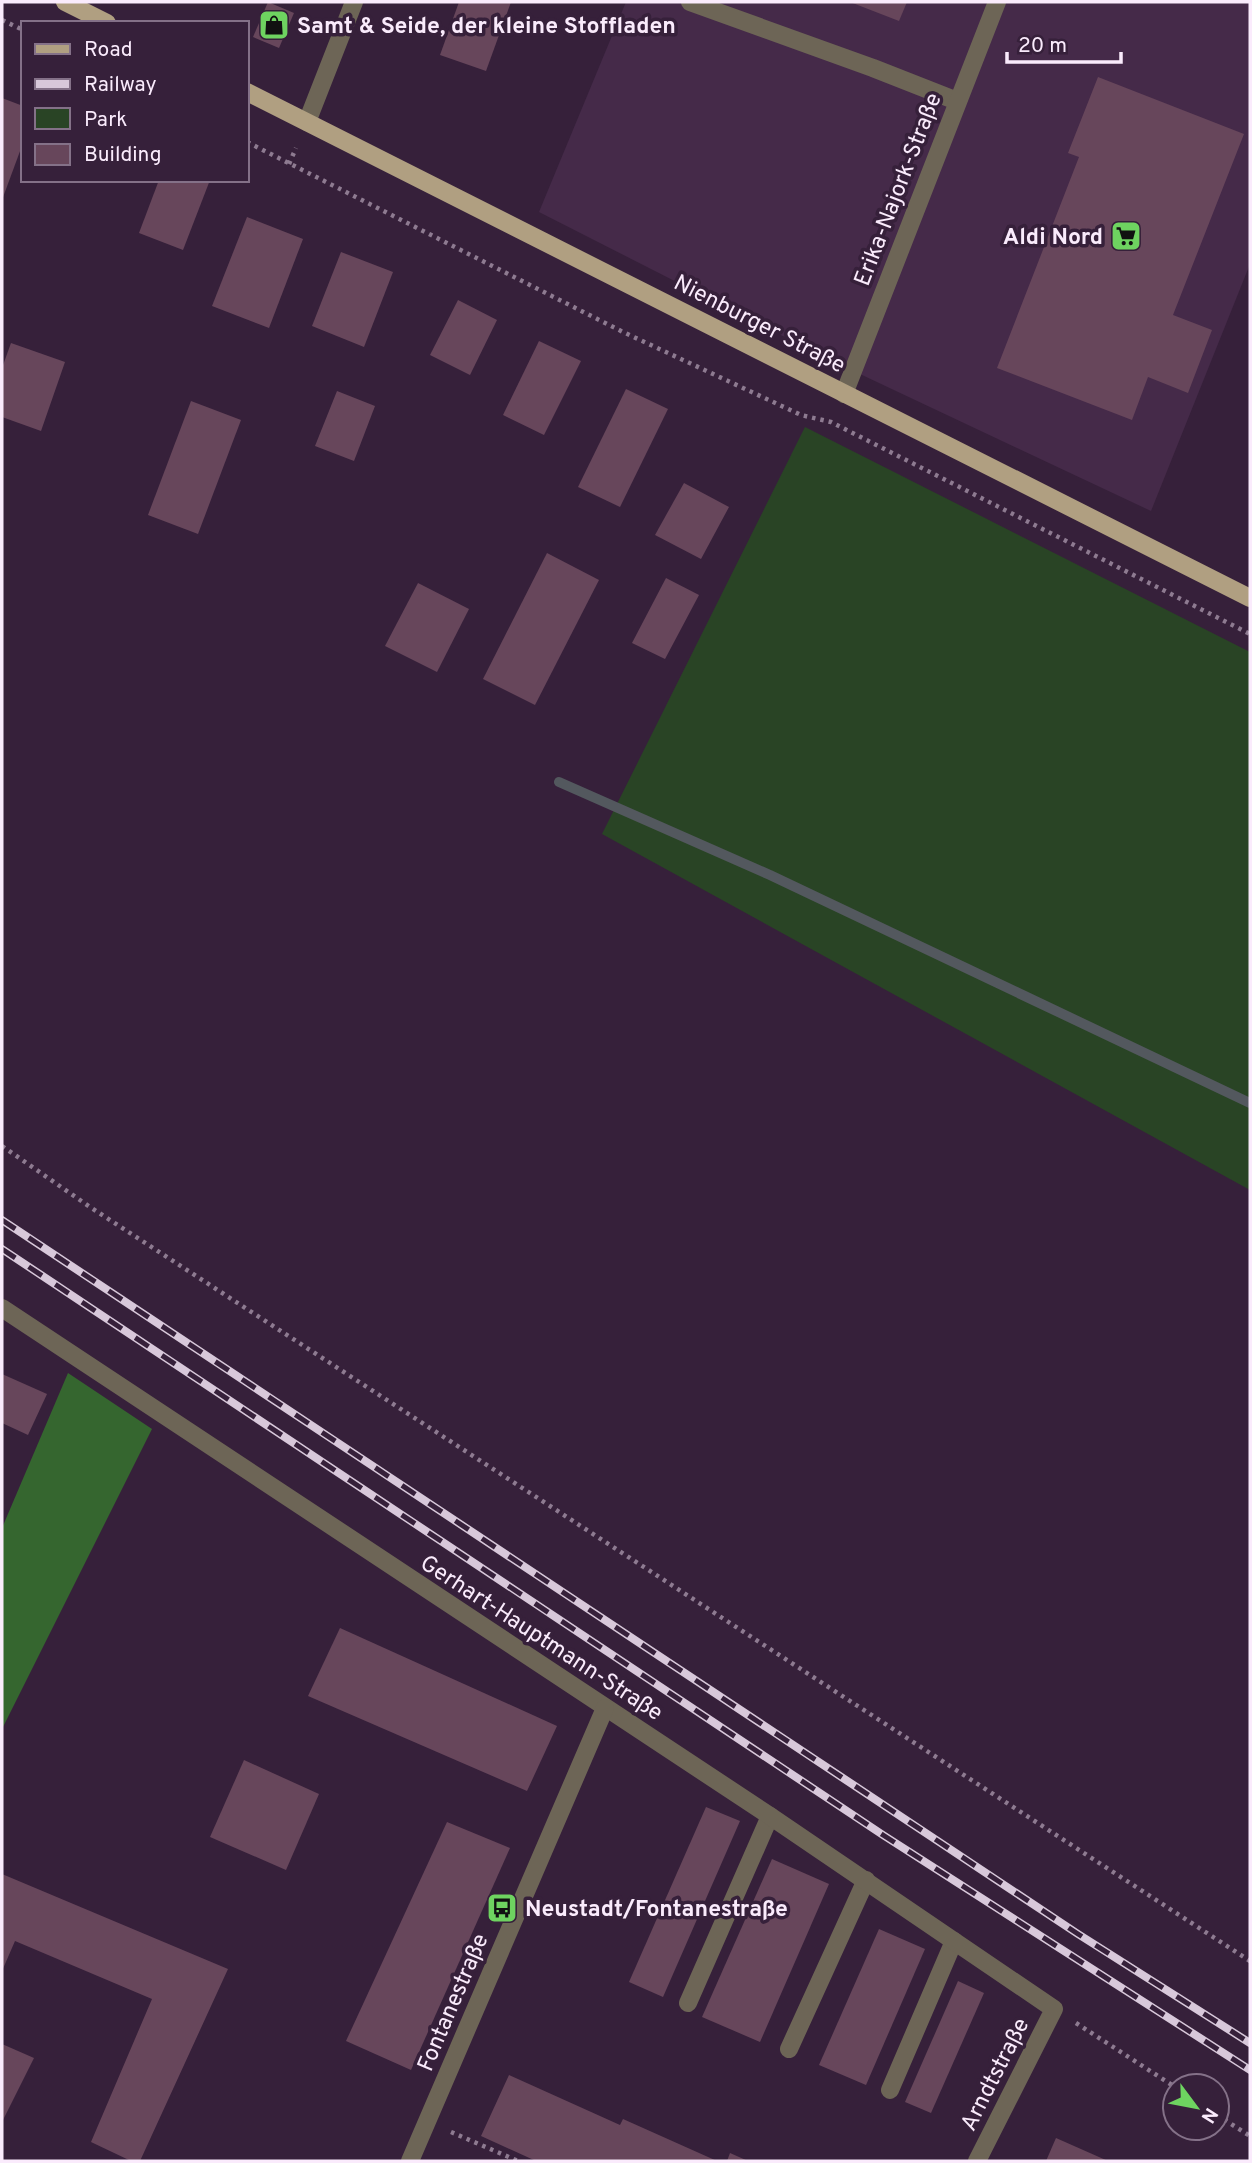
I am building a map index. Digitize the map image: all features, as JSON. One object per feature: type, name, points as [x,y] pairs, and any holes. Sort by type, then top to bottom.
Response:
[{"type":"main road","points":[[65,2],[103,21]]},
{"type":"main road","name":"Nienburger Straße","points":[[248,92],[1250,598]]},
{"type":"street","points":[[307,122],[354,2]]},
{"type":"street","points":[[690,2],[873,68],[957,102]]},
{"type":"street","name":"Erika-Najork-Straße","points":[[844,394],[997,2]]},
{"type":"street","name":"Gerhart-Hauptmann-Straße","points":[[2,1308],[770,1816],[1054,2009]]},
{"type":"street","name":"Fontanestraße","points":[[410,2161],[605,1708]]},
{"type":"street","points":[[688,2003],[770,1816]]},
{"type":"street","points":[[789,2049],[866,1880]]},
{"type":"street","points":[[890,2090],[954,1941]]},
{"type":"street","name":"Arndtstraße","points":[[977,2161],[1054,2009]]},
{"type":"path","points":[[2,20],[21,29]]},
{"type":"path","points":[[248,143],[623,332],[801,415],[831,422],[1250,634]]},
{"type":"path","points":[[2,1146],[125,1230],[1250,1961]]},
{"type":"path","points":[[1054,2009],[1161,2078]]},
{"type":"path","points":[[428,2122],[518,2161]]},
{"type":"path","points":[[1231,2124],[1250,2136]]},
{"type":"shaded area","points":[[626,2],[1250,2],[1250,264],[1151,511],[826,358],[539,212]]},
{"type":"green space","points":[[805,427],[1250,652],[1250,1190],[602,834]]},
{"type":"green space","points":[[68,1373],[152,1429],[2,1729],[2,1528]]},
{"type":"building","name":"Samt & Seide, der kleine Stoffladen","points":[[268,2],[294,13],[279,48],[253,37]]},
{"type":"building","points":[[459,2],[511,2],[486,71],[440,55]]},
{"type":"building","points":[[850,2],[907,2],[899,21]]},
{"type":"building","name":"Aldi Nord","points":[[1098,77],[1244,134],[1173,315],[1212,330],[1188,393],[1148,377],[1132,420],[997,368],[1079,157],[1068,153]]},
{"type":"building","points":[[2,98],[21,105],[21,148],[2,200]]},
{"type":"building","points":[[158,182],[209,182],[183,250],[139,233]]},
{"type":"building","points":[[247,217],[303,239],[269,328],[212,306]]},
{"type":"building","points":[[341,252],[393,272],[364,347],[312,326]]},
{"type":"building","points":[[458,300],[497,320],[470,375],[430,355]]},
{"type":"building","points":[[539,341],[581,361],[544,435],[503,415]]},
{"type":"building","points":[[11,343],[65,362],[41,431],[2,417],[2,368]]},
{"type":"building","points":[[626,389],[668,409],[620,507],[578,487]]},
{"type":"building","points":[[337,391],[375,406],[354,461],[315,446]]},
{"type":"building","points":[[191,401],[241,420],[198,534],[148,515]]},
{"type":"building","points":[[684,483],[729,507],[701,559],[655,535]]},
{"type":"building","points":[[547,553],[599,580],[535,705],[483,679]]},
{"type":"building","points":[[666,578],[699,595],[665,659],[632,643]]},
{"type":"building","points":[[418,583],[469,609],[437,672],[385,646]]},
{"type":"building","points":[[2,1374],[47,1394],[28,1435],[2,1423]]},
{"type":"building","points":[[340,1628],[557,1726],[527,1791],[308,1696]]},
{"type":"building","points":[[244,1760],[319,1794],[286,1870],[210,1837]]},
{"type":"building","points":[[706,1807],[740,1821],[663,1997],[629,1982]]},
{"type":"building","points":[[447,1822],[510,1848],[411,2070],[346,2041]]},
{"type":"building","points":[[772,1859],[829,1884],[760,2042],[702,2017]]},
{"type":"building","points":[[2,1874],[228,1969],[140,2161],[131,2161],[91,2142],[152,1999],[15,1941],[2,1971]]},
{"type":"building","points":[[879,1929],[925,1949],[866,2085],[819,2065]]},
{"type":"building","points":[[958,1981],[984,1993],[931,2113],[905,2102]]},
{"type":"building","points":[[2,2044],[34,2058],[2,2122]]},
{"type":"building","points":[[509,2075],[620,2125],[623,2119],[717,2161],[536,2161],[481,2136]]},
{"type":"building","points":[[1056,2138],[1108,2161],[1046,2161]]},
{"type":"building","points":[[730,2153],[748,2161],[727,2161]]},
{"type":"waterway","points":[[559,782],[770,875],[1250,1103]]},
{"type":"railway","points":[[2,1220],[1078,1934],[1250,2043]]},
{"type":"railway","points":[[2,1249],[883,1835],[1250,2070]]},
{"type":"place","name":"Samt & Seide, der kleine Stoffladen","points":[[274,25]]},
{"type":"place","name":"Aldi Nord","points":[[1126,236]]},
{"type":"place","name":"Neustadt/Fontanestraße","points":[[502,1908]]}]
